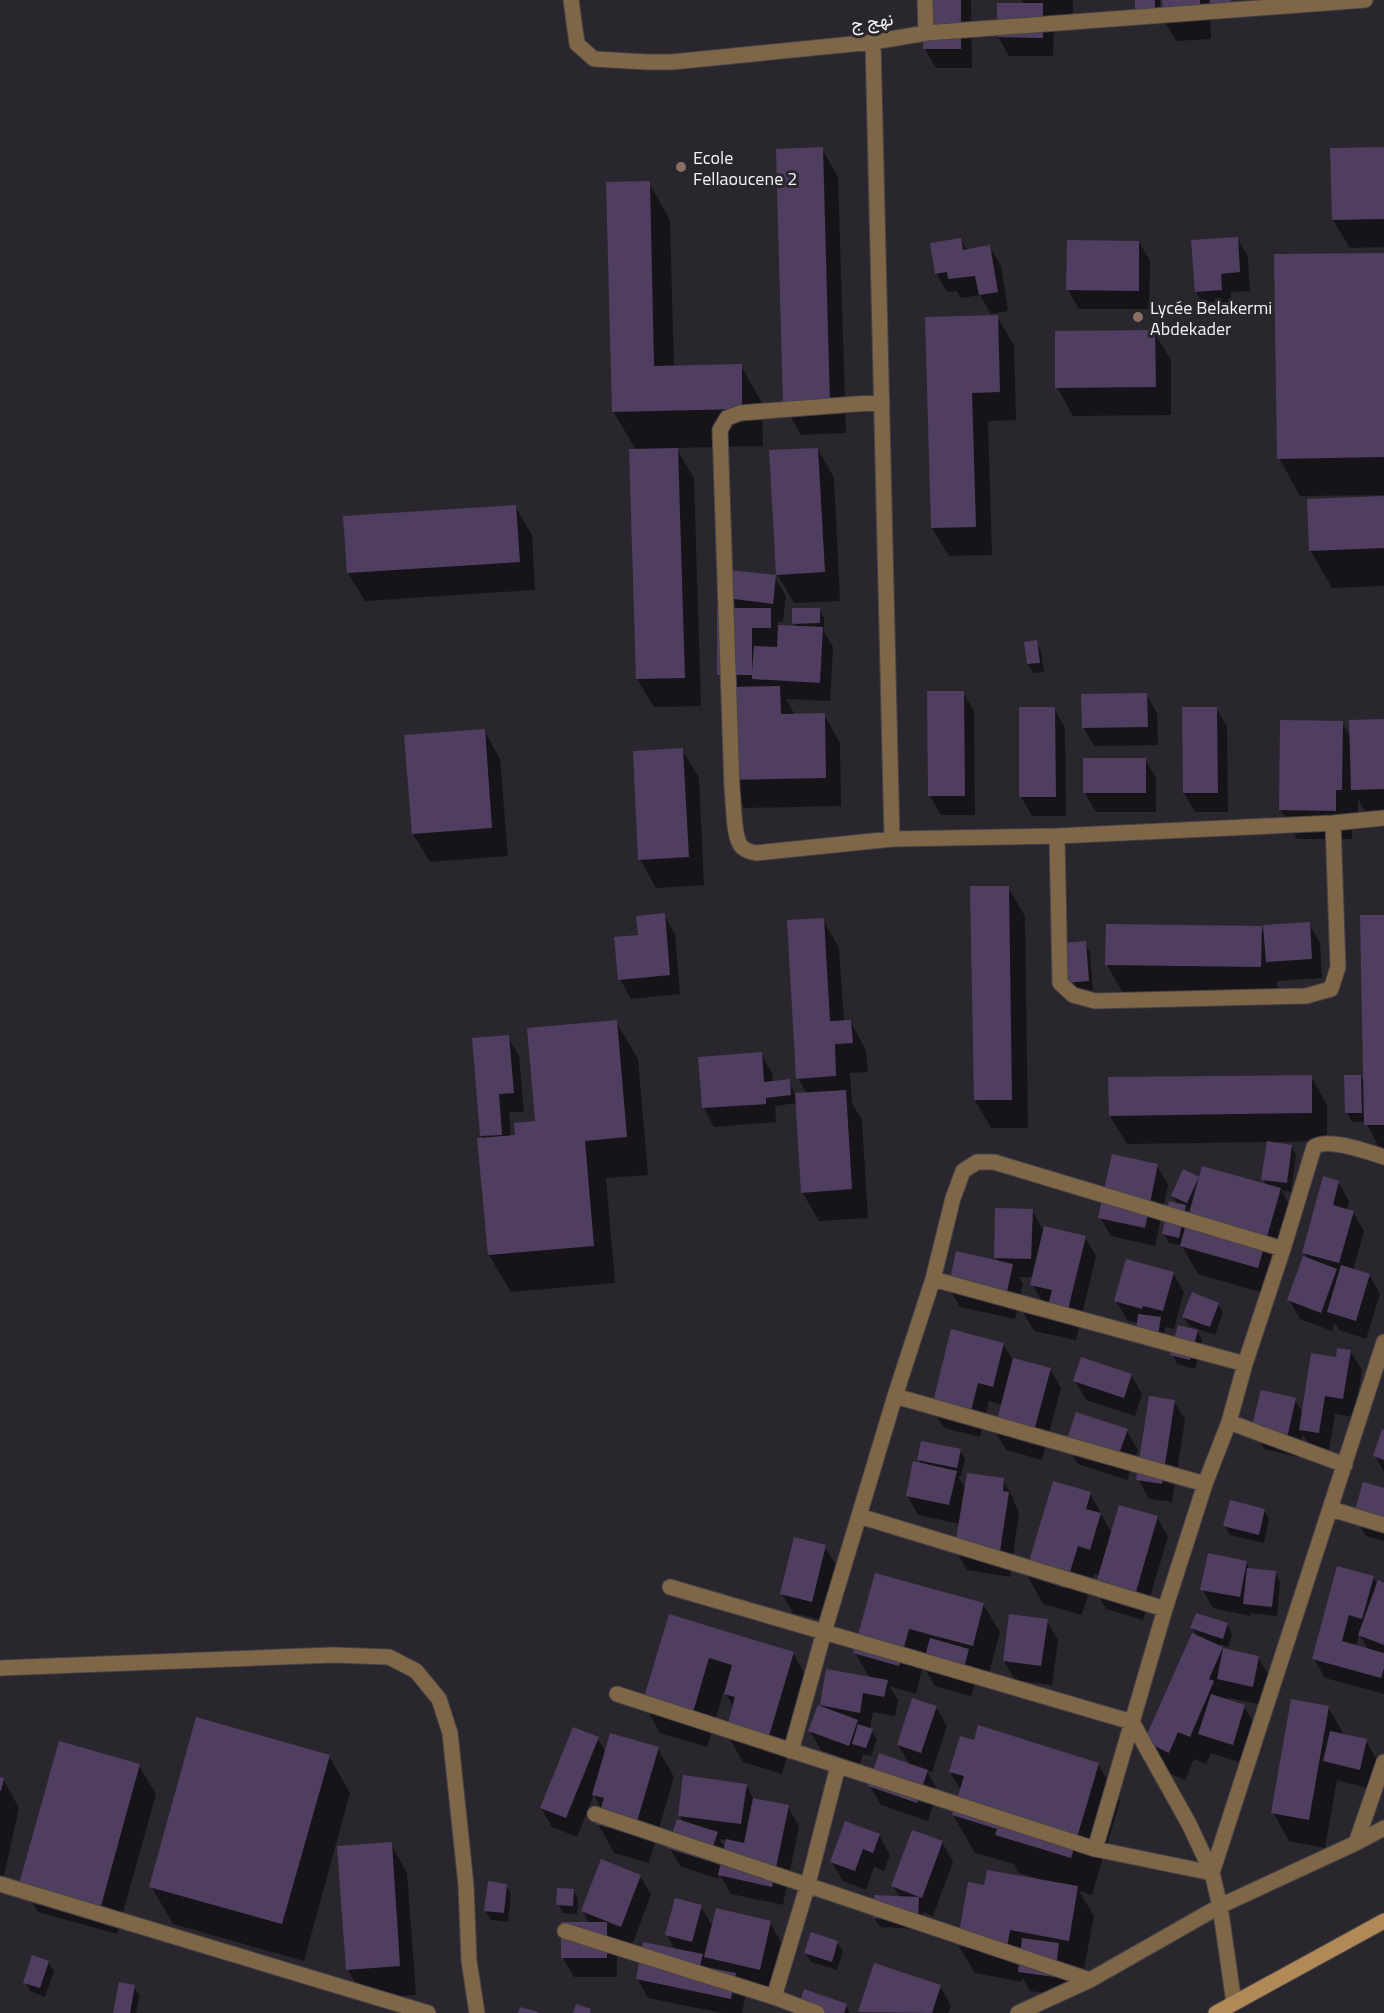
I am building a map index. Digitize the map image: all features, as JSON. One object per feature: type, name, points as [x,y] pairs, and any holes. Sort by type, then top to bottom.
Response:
[{"type":"main road","points":[[1216,2013],[1384,1921]]},
{"type":"street","name":"نهج ج","points":[[571,0],[577,44],[594,59],[647,62],[672,62],[873,42],[926,33],[1282,4],[1365,0]]},
{"type":"street","points":[[925,0],[926,33]]},
{"type":"street","points":[[873,42],[892,839]]},
{"type":"street","points":[[882,402],[740,413],[727,418],[720,430],[732,789],[740,846],[756,853],[892,839],[1057,836],[1332,823],[1384,818]]},
{"type":"street","points":[[1057,836],[1060,983],[1073,995],[1095,1000],[1306,996],[1331,989],[1338,967],[1332,823]]},
{"type":"street","points":[[1095,1849],[1165,1609],[1205,1484],[1229,1422],[1245,1364],[1314,1147],[1323,1143],[1336,1144],[1384,1157]]},
{"type":"street","points":[[791,1751],[824,1632],[933,1278],[963,1171],[977,1162],[994,1162],[1283,1249]]},
{"type":"street","points":[[933,1278],[1245,1364]]},
{"type":"street","points":[[1212,1873],[1384,1342]]},
{"type":"street","points":[[895,1396],[1205,1484]]},
{"type":"street","points":[[1229,1422],[1345,1465]]},
{"type":"street","points":[[1331,1509],[1384,1525]]},
{"type":"street","points":[[859,1516],[1165,1609]]},
{"type":"street","points":[[670,1587],[1132,1722],[1189,1824],[1212,1873],[1220,1906],[1234,2002]]},
{"type":"street","points":[[0,1668],[333,1655],[389,1657],[416,1671],[439,1699],[450,1733],[466,1886],[469,1961],[477,2013]]},
{"type":"street","points":[[617,1694],[1095,1849],[1212,1873]]},
{"type":"street","points":[[1356,1843],[1384,1762]]},
{"type":"street","points":[[774,1997],[808,1884],[838,1766]]},
{"type":"street","points":[[595,1814],[1090,1980]]},
{"type":"street","points":[[1018,2013],[1090,1980],[1220,1906],[1384,1828]]},
{"type":"street","points":[[0,1884],[428,2013]]},
{"type":"street","points":[[565,1931],[774,1997],[817,2013]]},
{"type":"building","points":[[923,0],[961,0],[961,49],[923,49]]},
{"type":"building","points":[[1135,0],[1155,0],[1155,9],[1135,9]]},
{"type":"building","points":[[1162,0],[1200,0],[1201,20],[1164,23]]},
{"type":"building","points":[[1210,0],[1231,0],[1231,5],[1210,5]]},
{"type":"building","points":[[997,3],[1043,3],[1043,38],[997,37]]},
{"type":"building","points":[[823,147],[830,405],[783,407],[776,149]]},
{"type":"building","points":[[1384,147],[1384,219],[1332,220],[1330,148]]},
{"type":"building","points":[[650,181],[654,366],[742,364],[742,409],[612,412],[606,182]]},
{"type":"building","points":[[1238,237],[1240,272],[1221,274],[1222,290],[1195,292],[1191,240]]},
{"type":"building","points":[[961,238],[963,250],[990,245],[998,292],[979,295],[975,276],[948,279],[947,272],[935,274],[930,243]]},
{"type":"building","points":[[1067,240],[1139,241],[1139,291],[1066,290]]},
{"type":"building","points":[[1384,253],[1384,457],[1277,459],[1274,254]]},
{"type":"building","points":[[998,315],[1000,392],[972,393],[976,527],[931,528],[925,317]]},
{"type":"building","points":[[1155,330],[1156,387],[1055,388],[1055,331]]},
{"type":"building","points":[[678,448],[685,678],[636,679],[629,449]]},
{"type":"building","points":[[818,448],[825,572],[776,575],[769,450]]},
{"type":"building","points":[[1384,496],[1384,548],[1309,551],[1307,499]]},
{"type":"building","points":[[516,505],[520,562],[347,573],[343,516]]},
{"type":"building","points":[[721,569],[776,575],[773,604],[718,597]]},
{"type":"building","points":[[717,608],[771,608],[771,628],[752,628],[752,672],[754,646],[777,647],[778,625],[823,627],[820,683],[752,679],[752,675],[717,675]]},
{"type":"building","points":[[792,608],[820,608],[820,623],[792,624]]},
{"type":"building","points":[[1037,640],[1040,663],[1027,664],[1024,642]]},
{"type":"building","points":[[780,686],[781,714],[825,713],[826,778],[726,780],[725,687]]},
{"type":"building","points":[[927,691],[964,691],[965,796],[928,796]]},
{"type":"building","points":[[1147,693],[1148,727],[1082,728],[1081,694]]},
{"type":"building","points":[[1019,707],[1055,707],[1056,797],[1019,797]]},
{"type":"building","points":[[1182,707],[1217,707],[1218,793],[1183,793]]},
{"type":"building","points":[[1384,719],[1384,789],[1351,790],[1349,720]]},
{"type":"building","points":[[1280,720],[1343,721],[1342,790],[1336,790],[1336,811],[1279,810]]},
{"type":"building","points":[[485,729],[492,828],[412,834],[404,735]]},
{"type":"building","points":[[683,748],[689,857],[638,860],[633,751]]},
{"type":"building","points":[[1083,758],[1146,758],[1146,793],[1083,793]]},
{"type":"building","points":[[970,886],[1009,886],[1012,1100],[974,1100]]},
{"type":"building","points":[[665,913],[670,975],[618,980],[614,937],[638,935],[636,916]]},
{"type":"building","points":[[1360,915],[1384,915],[1384,1125],[1364,1125]]},
{"type":"building","points":[[824,918],[830,1021],[851,1020],[853,1043],[835,1044],[836,1076],[796,1079],[787,920]]},
{"type":"building","points":[[1310,922],[1312,959],[1266,962],[1263,925]]},
{"type":"building","points":[[1106,924],[1262,926],[1261,967],[1105,965]]},
{"type":"building","points":[[1086,941],[1089,981],[1066,983],[1064,943]]},
{"type":"building","points":[[617,1020],[627,1137],[585,1141],[594,1246],[488,1255],[477,1138],[515,1135],[514,1123],[535,1121],[527,1028]]},
{"type":"building","points":[[509,1035],[514,1093],[499,1094],[502,1135],[480,1136],[472,1038]]},
{"type":"building","points":[[762,1052],[764,1082],[790,1079],[791,1095],[766,1098],[766,1104],[702,1108],[698,1057]]},
{"type":"building","points":[[1312,1075],[1312,1113],[1109,1116],[1108,1077]]},
{"type":"building","points":[[1344,1075],[1361,1075],[1362,1113],[1345,1113]]},
{"type":"building","points":[[846,1090],[852,1189],[801,1193],[795,1093]]},
{"type":"building","points":[[1267,1141],[1292,1145],[1287,1183],[1261,1180]]},
{"type":"building","points":[[1112,1154],[1158,1164],[1145,1228],[1098,1218]]},
{"type":"building","points":[[1202,1166],[1281,1188],[1258,1268],[1180,1246]]},
{"type":"building","points":[[1183,1169],[1199,1177],[1187,1203],[1171,1196]]},
{"type":"building","points":[[1323,1176],[1339,1181],[1333,1205],[1354,1211],[1339,1263],[1302,1253]]},
{"type":"building","points":[[1169,1201],[1186,1205],[1179,1238],[1162,1234]]},
{"type":"building","points":[[995,1208],[1033,1209],[1031,1259],[994,1258]]},
{"type":"building","points":[[1044,1226],[1086,1236],[1065,1322],[1021,1312],[1025,1299],[1048,1305],[1052,1290],[1030,1285]]},
{"type":"building","points":[[956,1251],[1013,1264],[1005,1301],[948,1288]]},
{"type":"building","points":[[1303,1256],[1337,1269],[1321,1313],[1287,1300]]},
{"type":"building","points":[[1126,1259],[1174,1272],[1163,1311],[1143,1306],[1142,1309],[1114,1301]]},
{"type":"building","points":[[1341,1265],[1370,1274],[1356,1321],[1327,1312]]},
{"type":"building","points":[[1192,1292],[1219,1303],[1210,1327],[1182,1317]]},
{"type":"building","points":[[1138,1314],[1161,1317],[1158,1335],[1136,1332]]},
{"type":"building","points":[[1178,1325],[1198,1330],[1190,1360],[1170,1355]]},
{"type":"building","points":[[951,1329],[1004,1343],[993,1387],[978,1383],[969,1419],[931,1410]]},
{"type":"building","points":[[1337,1348],[1351,1350],[1343,1399],[1325,1396],[1319,1433],[1299,1430],[1311,1353],[1336,1357]]},
{"type":"building","points":[[1081,1357],[1132,1374],[1124,1398],[1073,1381]]},
{"type":"building","points":[[1013,1358],[1051,1368],[1031,1442],[994,1432]]},
{"type":"building","points":[[1261,1390],[1296,1398],[1287,1438],[1251,1430]]},
{"type":"building","points":[[1149,1396],[1175,1400],[1162,1484],[1136,1480]]},
{"type":"building","points":[[1076,1412],[1128,1429],[1116,1462],[1065,1445]]},
{"type":"building","points":[[1382,1429],[1384,1430],[1384,1460],[1373,1456]]},
{"type":"building","points":[[921,1441],[961,1449],[957,1468],[917,1460]]},
{"type":"building","points":[[913,1461],[957,1471],[949,1505],[906,1496]]},
{"type":"building","points":[[967,1473],[1004,1478],[1003,1491],[1009,1492],[999,1558],[954,1551]]},
{"type":"building","points":[[1053,1481],[1091,1492],[1086,1509],[1101,1513],[1090,1550],[1078,1546],[1065,1588],[1025,1575]]},
{"type":"building","points":[[1363,1482],[1384,1488],[1384,1526],[1353,1517]]},
{"type":"building","points":[[1230,1500],[1265,1509],[1259,1535],[1223,1526]]},
{"type":"building","points":[[1119,1505],[1158,1516],[1133,1602],[1094,1590]]},
{"type":"building","points":[[794,1537],[826,1545],[812,1602],[780,1594]]},
{"type":"building","points":[[1208,1553],[1247,1561],[1240,1597],[1200,1590]]},
{"type":"building","points":[[1337,1566],[1374,1576],[1362,1619],[1349,1615],[1342,1641],[1384,1653],[1381,1678],[1312,1659]]},
{"type":"building","points":[[1247,1568],[1276,1571],[1272,1607],[1243,1604]]},
{"type":"building","points":[[875,1573],[984,1603],[973,1646],[909,1629],[899,1666],[853,1653]]},
{"type":"building","points":[[1378,1580],[1384,1583],[1384,1645],[1358,1635]]},
{"type":"building","points":[[1196,1613],[1228,1623],[1223,1639],[1190,1628]]},
{"type":"building","points":[[669,1614],[794,1652],[766,1746],[725,1734],[735,1697],[724,1694],[732,1665],[709,1658],[691,1719],[642,1704]]},
{"type":"building","points":[[1009,1614],[1048,1619],[1041,1666],[1003,1661]]},
{"type":"building","points":[[1192,1633],[1223,1647],[1209,1679],[1214,1681],[1190,1737],[1178,1732],[1169,1753],[1144,1741]]},
{"type":"building","points":[[930,1638],[969,1649],[961,1678],[922,1667]]},
{"type":"building","points":[[1223,1648],[1259,1656],[1253,1687],[1217,1679]]},
{"type":"building","points":[[826,1669],[888,1680],[884,1697],[863,1693],[860,1713],[820,1705]]},
{"type":"building","points":[[1211,1694],[1245,1705],[1233,1745],[1198,1734]]},
{"type":"building","points":[[912,1698],[937,1706],[921,1753],[897,1745]]},
{"type":"building","points":[[1291,1699],[1329,1706],[1309,1820],[1271,1813]]},
{"type":"building","points":[[818,1705],[858,1720],[849,1746],[808,1731]]},
{"type":"building","points":[[196,1717],[330,1755],[282,1924],[149,1887]]},
{"type":"building","points":[[858,1724],[873,1729],[866,1748],[852,1744]]},
{"type":"building","points":[[978,1725],[1099,1763],[1071,1858],[995,1835],[997,1829],[952,1815],[964,1776],[949,1772],[960,1736],[974,1740]]},
{"type":"building","points":[[573,1727],[599,1737],[566,1818],[540,1808]]},
{"type":"building","points":[[1330,1731],[1367,1739],[1360,1770],[1323,1761]]},
{"type":"building","points":[[610,1733],[659,1747],[633,1835],[596,1824],[604,1798],[592,1795]]},
{"type":"building","points":[[59,1741],[140,1764],[101,1906],[19,1884]]},
{"type":"building","points":[[879,1753],[928,1770],[917,1803],[868,1786]]},
{"type":"building","points":[[683,1775],[747,1784],[741,1824],[678,1816]]},
{"type":"building","points":[[0,1777],[4,1778],[1,1791],[0,1791]]},
{"type":"building","points":[[753,1798],[789,1805],[772,1887],[718,1875],[726,1839],[744,1843]]},
{"type":"building","points":[[677,1819],[718,1832],[708,1861],[667,1848]]},
{"type":"building","points":[[845,1821],[880,1834],[873,1853],[863,1849],[855,1871],[830,1862]]},
{"type":"building","points":[[912,1830],[943,1841],[922,1898],[891,1886]]},
{"type":"building","points":[[392,1842],[400,1966],[346,1970],[337,1846]]},
{"type":"building","points":[[601,1859],[641,1875],[621,1927],[581,1911]]},
{"type":"building","points":[[987,1870],[1078,1886],[1069,1941],[1010,1930],[1006,1954],[957,1945],[968,1882],[984,1885]]},
{"type":"building","points":[[488,1881],[507,1884],[504,1913],[484,1911]]},
{"type":"building","points":[[557,1888],[574,1889],[573,1906],[556,1905]]},
{"type":"building","points":[[874,1895],[919,1897],[918,1920],[873,1918]]},
{"type":"building","points":[[675,1898],[702,1905],[692,1942],[665,1935]]},
{"type":"building","points":[[716,1908],[771,1921],[760,1970],[704,1957]]},
{"type":"building","points":[[561,1922],[607,1922],[607,1958],[561,1958]]},
{"type":"building","points":[[811,1932],[838,1941],[832,1962],[804,1953]]},
{"type":"building","points":[[1022,1938],[1059,1943],[1055,1977],[1018,1972]]},
{"type":"building","points":[[643,1942],[703,1954],[700,1966],[736,1973],[731,1999],[636,1979]]},
{"type":"building","points":[[32,1955],[49,1961],[40,1988],[23,1983]]},
{"type":"building","points":[[874,1963],[941,1985],[932,2013],[858,2012]]},
{"type":"building","points":[[119,1982],[135,1985],[130,2013],[113,2013]]},
{"type":"building","points":[[804,1989],[847,2004],[844,2013],[796,2013]]},
{"type":"building","points":[[576,2004],[591,2009],[590,2013],[573,2013]]},
{"type":"building","points":[[520,2007],[538,2012],[538,2013],[518,2013]]},
{"type":"place","name":"Ecole Fellaoucene 2","points":[[681,167]]},
{"type":"place","name":"Lycée Belakermi Abdekader","points":[[1138,317]]}]
